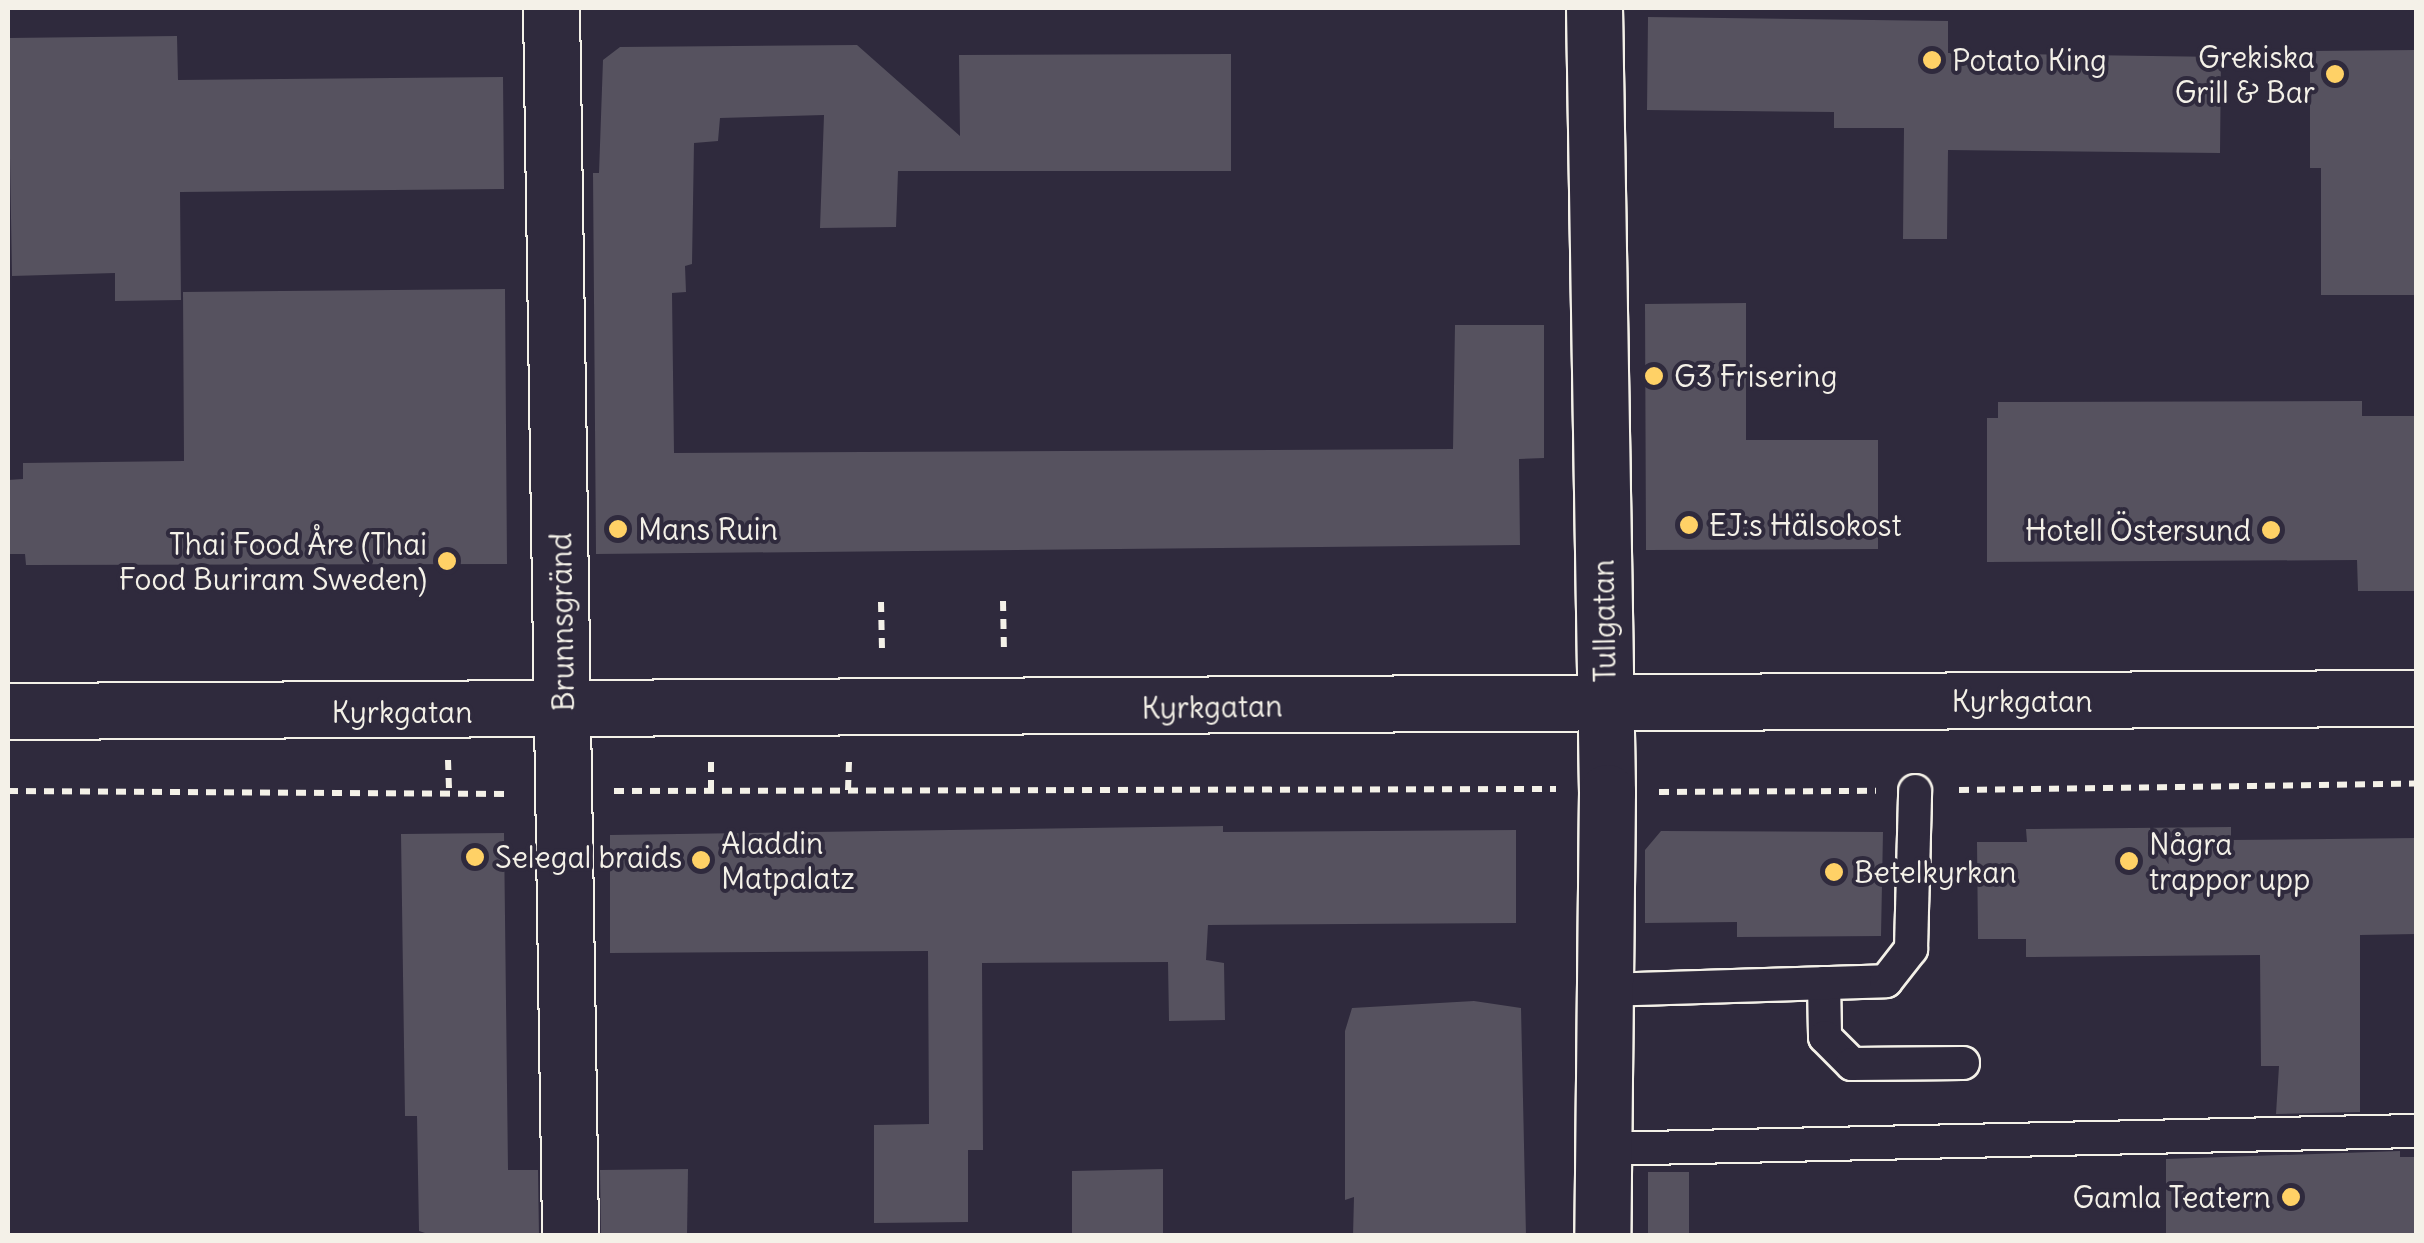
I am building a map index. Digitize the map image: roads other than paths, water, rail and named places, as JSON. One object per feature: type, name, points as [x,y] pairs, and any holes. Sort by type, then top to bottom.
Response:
[{"type":"street","name":"Brunnsgränd","points":[[550,8],[568,791],[570,1236]]},
{"type":"street","name":"Tullgatan","points":[[1594,8],[1607,792],[1602,1236]]},
{"type":"street","name":"Kyrkgatan","points":[[8,711],[564,711],[2416,698]]},
{"type":"lane","points":[[1604,990],[1886,981],[1911,949],[1916,791]]},
{"type":"lane","points":[[1824,983],[1825,1037],[1852,1064],[1963,1063]]},
{"type":"lane","points":[[1602,1149],[2416,1131]]},
{"type":"place","name":"Potato King","points":[[1932,60]]},
{"type":"place","name":"Grekiska Grill & Bar","points":[[2335,74]]},
{"type":"place","name":"G3 Frisering","points":[[1654,376]]},
{"type":"place","name":"EJ:s Hälsokost","points":[[1689,525]]},
{"type":"place","name":"Mans Ruin","points":[[618,529]]},
{"type":"place","name":"Hotell Östersund","points":[[2271,530]]},
{"type":"place","name":"Thai Food Åre (Thai Food Buriram Sweden)","points":[[447,561]]},
{"type":"place","name":"Selegal braids","points":[[475,857]]},
{"type":"place","name":"Aladdin Matpalatz","points":[[701,860]]},
{"type":"place","name":"Några trappor upp","points":[[2129,861]]},
{"type":"place","name":"Betelkyrkan","points":[[1834,872]]},
{"type":"place","name":"Gamla Teatern","points":[[2291,1197]]}]
